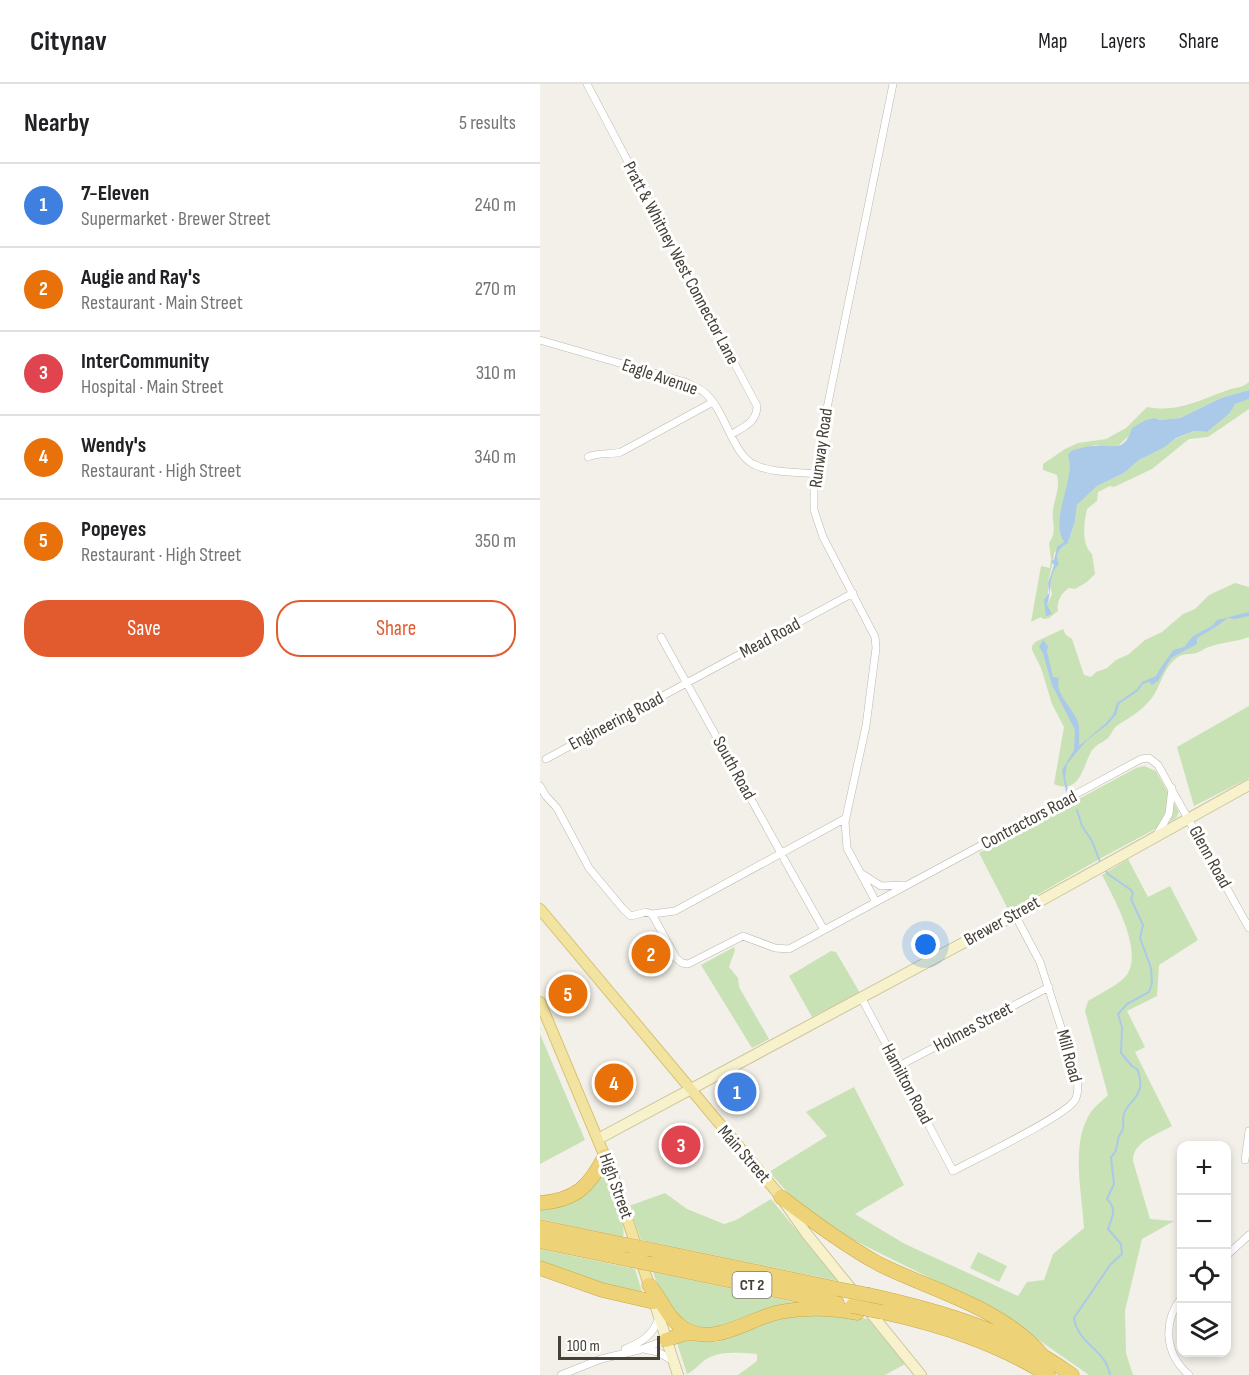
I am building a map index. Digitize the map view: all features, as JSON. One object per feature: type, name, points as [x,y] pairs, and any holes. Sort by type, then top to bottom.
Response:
[{"type":"highway","points":[[540,1203],[562,1200],[581,1191],[591,1180],[605,1156]]},
{"type":"highway","points":[[781,1197],[858,1252],[998,1320],[1026,1339],[1042,1355]]},
{"type":"highway","name":"CT 2","points":[[540,1227],[868,1295],[953,1316],[1001,1335],[1042,1355],[1072,1375]]},
{"type":"highway","name":"CT 2","points":[[540,1241],[941,1327],[976,1338],[1048,1375]]},
{"type":"highway","points":[[540,1268],[602,1290],[654,1302]]},
{"type":"highway","points":[[649,1285],[674,1321],[684,1329],[707,1335],[788,1311],[855,1309]]},
{"type":"highway","points":[[666,1340],[694,1333]]},
{"type":"main road","name":"Brewer Street","points":[[598,1139],[1015,915],[1249,784]]},
{"type":"main road","name":"Main Street","points":[[540,909],[781,1197],[806,1233],[921,1375]]},
{"type":"main road","name":"High Street","points":[[540,1002],[623,1203],[678,1375]]},
{"type":"street","name":"Pratt & Whitney West Connector Lane","points":[[587,84],[757,406],[753,420],[732,434]]},
{"type":"street","name":"Runway Road","points":[[876,902],[847,848],[846,818],[866,726],[876,648],[873,630],[823,537],[814,510],[815,474],[827,406],[893,84]]},
{"type":"street","name":"Eagle Avenue","points":[[540,340],[685,382],[701,390],[713,402],[746,459],[757,466],[815,474]]},
{"type":"street","points":[[588,458],[593,455],[621,452],[713,402]]},
{"type":"street","name":"Mead Road","points":[[687,683],[853,593]]},
{"type":"street","name":"South Road","points":[[661,637],[824,930]]},
{"type":"street","name":"Engineering Road","points":[[546,759],[687,683]]},
{"type":"street","name":"Contractors Road","points":[[651,914],[676,958],[682,963],[688,964],[743,936],[775,948],[789,949],[1141,759],[1149,758],[1156,761],[1188,818]]},
{"type":"street","points":[[540,786],[557,808],[589,868],[631,916],[646,912],[651,914],[675,910],[783,856],[846,818]]},
{"type":"street","points":[[1156,836],[1169,814],[1172,788]]},
{"type":"street","name":"Glenn Road","points":[[1188,818],[1249,928]]},
{"type":"street","points":[[858,872],[881,886],[910,884]]},
{"type":"street","name":"Mill Road","points":[[953,1171],[1056,1116],[1076,1100],[1077,1077],[1049,987],[1040,962],[1015,915]]},
{"type":"street","name":"Holmes Street","points":[[897,1067],[1049,987]]},
{"type":"street","name":"Hamilton Road","points":[[861,997],[953,1171]]},
{"type":"street","points":[[1245,1160],[1249,1131]]},
{"type":"street","points":[[1231,1252],[1249,1235]]},
{"type":"street","points":[[1179,1303],[1171,1317],[1168,1334],[1173,1356],[1189,1375]]},
{"type":"street","points":[[561,1375],[643,1341],[659,1318]]},
{"type":"street","points":[[596,1361],[639,1350],[666,1340]]},
{"type":"street","points":[[639,1350],[658,1352],[673,1361]]},
{"type":"green space","points":[[1249,382],[1249,390],[1221,398],[1180,418],[1158,420],[1129,436],[1118,446],[1112,448],[1095,445],[1069,455],[1069,477],[1064,497],[1065,542],[1054,553],[1047,605],[1052,594],[1050,586],[1057,552],[1068,543],[1077,505],[1097,486],[1124,473],[1139,460],[1165,447],[1175,439],[1194,431],[1207,432],[1229,414],[1234,404],[1249,399],[1249,409],[1208,437],[1189,439],[1152,469],[1098,492],[1097,501],[1087,509],[1084,527],[1086,545],[1092,554],[1095,574],[1075,589],[1069,588],[1064,592],[1059,601],[1058,611],[1049,618],[1041,617],[1031,622],[1041,566],[1050,568],[1049,543],[1054,530],[1053,510],[1058,485],[1057,475],[1043,470],[1043,464],[1078,443],[1106,439],[1126,428],[1147,407],[1179,407]]},
{"type":"green space","points":[[1235,583],[1249,587],[1249,637],[1178,657],[1169,666],[1147,703],[1136,714],[1116,726],[1107,739],[1095,747],[1077,781],[1064,787],[1054,784],[1064,727],[1052,704],[1041,668],[1032,650],[1035,642],[1063,629],[1072,639],[1084,675],[1091,677],[1129,654],[1145,640],[1162,632],[1183,614],[1195,609],[1209,595]]},
{"type":"green space","points":[[1249,706],[1249,778],[1194,806],[1177,747]]},
{"type":"green space","points":[[1144,766],[1156,771],[1179,812],[1176,818],[1009,911],[979,853],[1136,768]]},
{"type":"green space","points":[[1128,859],[1148,897],[1170,886],[1198,940],[1159,965],[1157,996],[1127,1011],[1145,1047],[1135,1052],[1172,1126],[1141,1144],[1134,1154],[1133,1161],[1150,1219],[1174,1221],[1142,1239],[1125,1311],[1126,1353],[1133,1375],[1089,1375],[997,1311],[835,1231],[790,1195],[769,1172],[827,1136],[806,1112],[854,1087],[904,1185],[855,1214],[905,1244],[1018,1296],[1027,1282],[1044,1280],[1053,1254],[1084,1228],[1079,1168],[1081,1138],[1091,1112],[1108,1095],[1085,1011],[1088,1001],[1123,979],[1130,969],[1132,957],[1126,927],[1102,875]]},
{"type":"green space","points":[[734,947],[729,967],[738,978],[739,987],[769,1039],[752,1048],[701,965]]},
{"type":"green space","points":[[831,951],[836,952],[860,993],[812,1017],[789,976]]},
{"type":"green space","points":[[540,1034],[585,1140],[540,1164]]},
{"type":"green space","points":[[603,1169],[620,1213],[624,1230],[623,1237],[540,1219],[540,1206]]},
{"type":"green space","points":[[665,1193],[687,1209],[724,1224],[736,1220],[771,1199],[838,1281],[641,1240],[629,1206]]},
{"type":"green space","points":[[540,1249],[635,1269],[643,1295],[540,1265]]},
{"type":"green space","points":[[978,1252],[1007,1266],[999,1282],[970,1268]]},
{"type":"green space","points":[[653,1272],[807,1305],[740,1324],[702,1329],[684,1322],[670,1308]]},
{"type":"green space","points":[[802,1313],[830,1313],[868,1319],[905,1364],[885,1375],[738,1375],[757,1361],[757,1354],[727,1353],[710,1357],[687,1374],[676,1340],[717,1342],[767,1322]]},
{"type":"water","points":[[1249,390],[1249,399],[1235,404],[1229,414],[1207,432],[1194,431],[1176,438],[1165,447],[1139,460],[1124,473],[1097,486],[1077,505],[1068,543],[1057,554],[1059,564],[1053,573],[1047,605],[1052,614],[1046,616],[1044,600],[1049,593],[1048,583],[1054,565],[1051,561],[1054,560],[1057,547],[1064,542],[1059,522],[1069,476],[1068,455],[1071,451],[1088,446],[1121,445],[1129,436],[1132,428],[1146,420],[1180,418],[1221,398]]},
{"type":"water","points":[[1249,612],[1249,616],[1227,618],[1197,638],[1197,644],[1171,658],[1158,681],[1152,685],[1149,682],[1143,684],[1138,691],[1119,704],[1116,715],[1087,740],[1067,764],[1065,777],[1068,790],[1066,792],[1062,770],[1074,750],[1075,730],[1052,685],[1043,653],[1039,647],[1043,640],[1048,646],[1053,677],[1059,678],[1061,695],[1076,716],[1079,746],[1113,715],[1117,703],[1137,689],[1142,682],[1156,676],[1173,650],[1184,647],[1193,636],[1212,626],[1217,620]]},
{"type":"waterway","points":[[1077,810],[1082,826],[1092,841],[1100,862]]},
{"type":"waterway","points":[[1105,869],[1133,894],[1131,899],[1143,925],[1140,938],[1151,968],[1152,983],[1149,992],[1127,1004],[1118,1014],[1122,1027],[1121,1053],[1137,1069],[1140,1076],[1139,1091],[1125,1110],[1123,1129],[1116,1150],[1111,1157],[1114,1184],[1107,1199],[1112,1206],[1113,1213],[1108,1229],[1121,1244],[1122,1254],[1110,1265],[1074,1318],[1081,1335],[1103,1359],[1110,1375]]},
{"type":"place","name":"Augie and Ray's","points":[[651,954]]},
{"type":"place","name":"Popeyes","points":[[568,994]]},
{"type":"place","name":"Wendy's","points":[[614,1083]]},
{"type":"place","name":"7-Eleven","points":[[737,1092]]},
{"type":"place","name":"InterCommunity","points":[[681,1145]]}]
